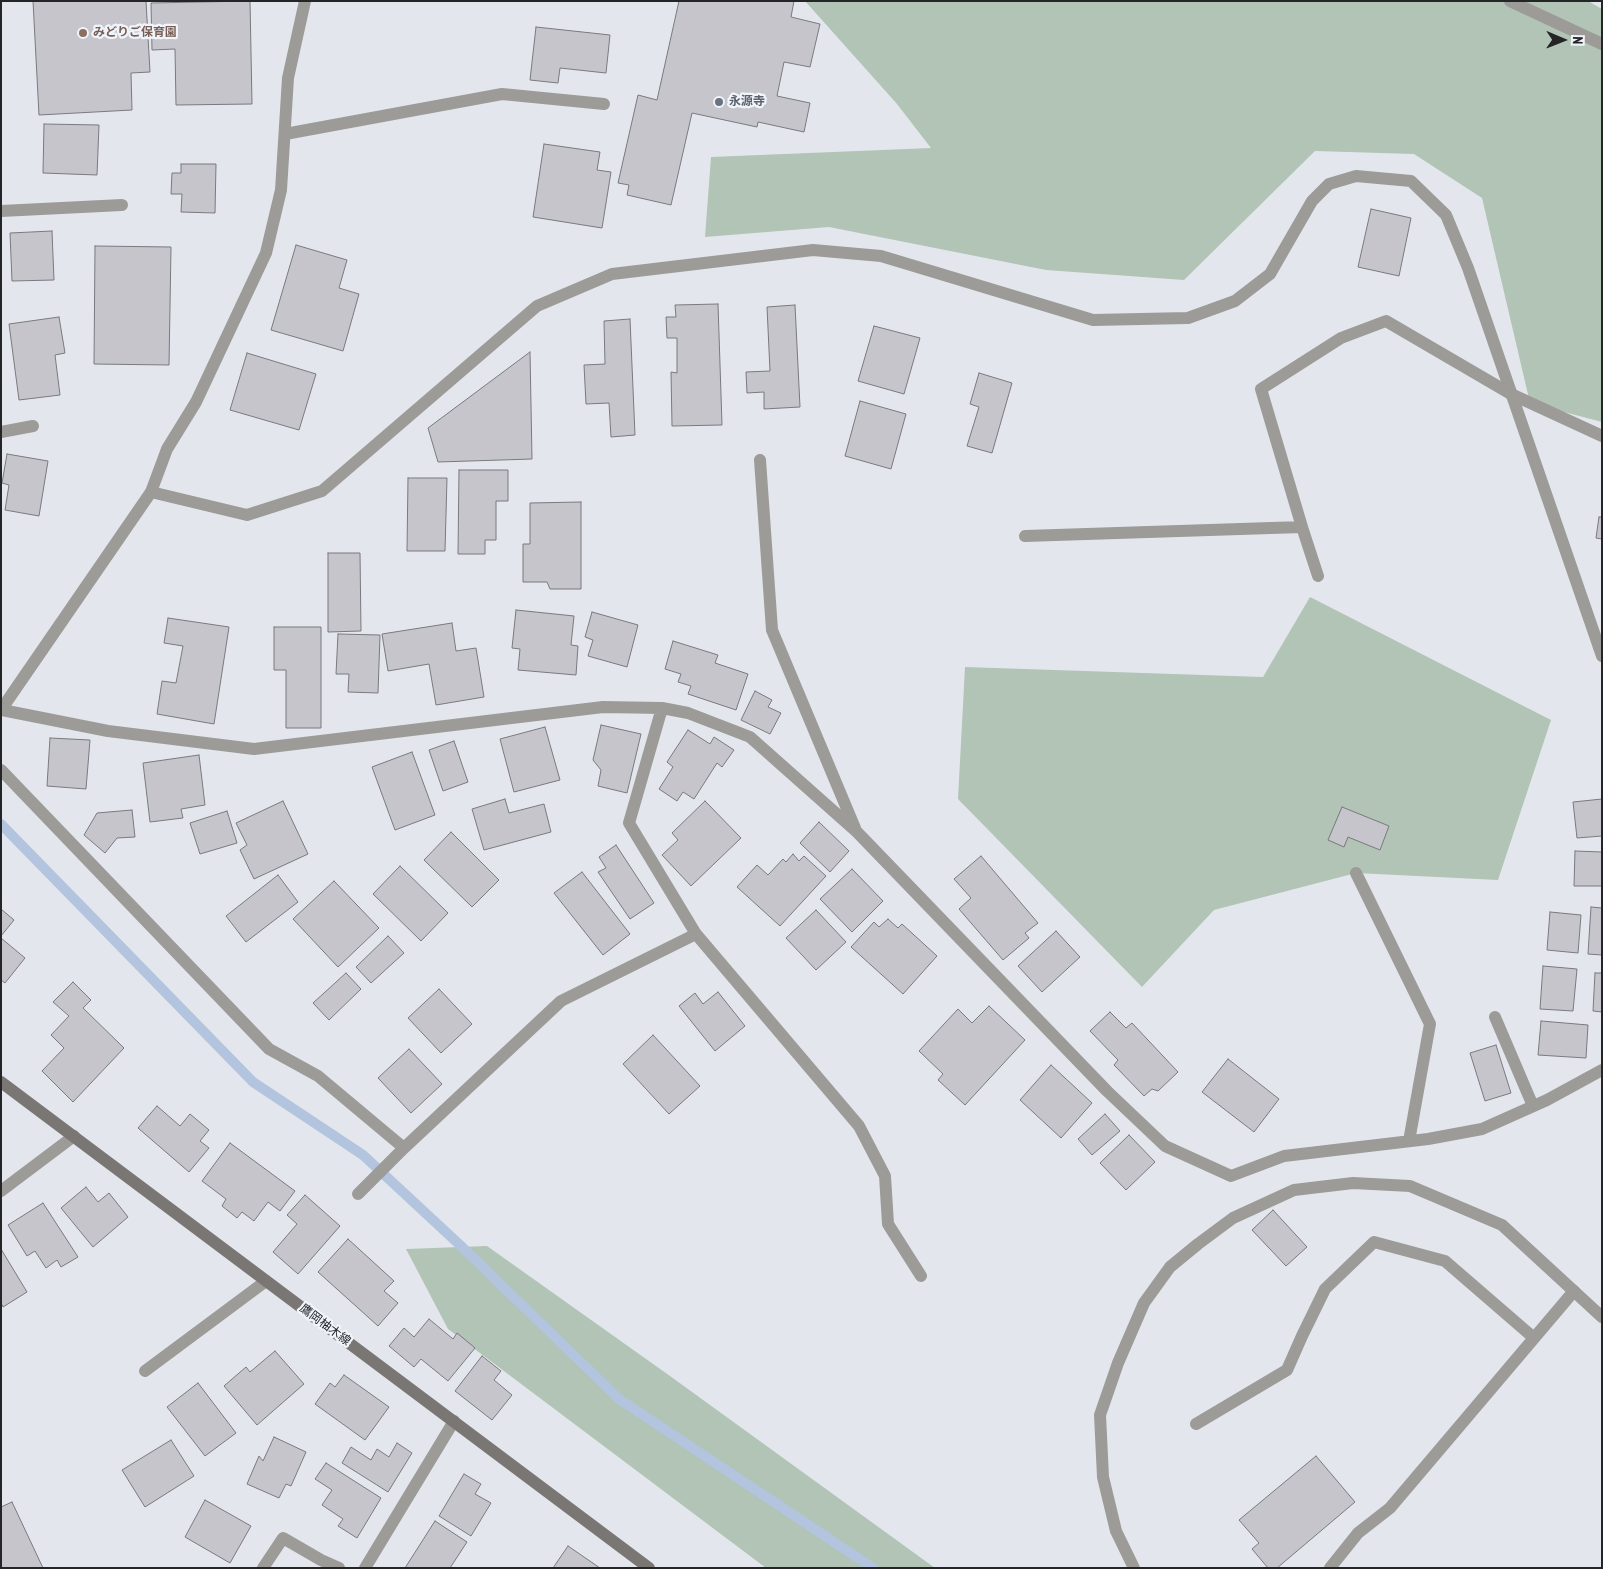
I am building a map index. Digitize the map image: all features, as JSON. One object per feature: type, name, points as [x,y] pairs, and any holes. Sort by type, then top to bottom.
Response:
[{"type":"main road","name":"鷹岡柚木線","points":[[1,1082],[649,1568]]},
{"type":"street","points":[[305,1],[288,78],[281,190],[266,253],[196,402],[167,449],[151,492],[2,710],[108,731],[254,749],[603,707],[662,708],[688,713],[750,737],[857,832],[1107,1091],[1165,1146],[1231,1176],[1284,1156],[1409,1141],[1482,1129],[1533,1106],[1602,1070]]},
{"type":"street","points":[[1510,1],[1602,44]]},
{"type":"street","points":[[285,134],[502,94],[604,104]]},
{"type":"street","points":[[151,492],[248,515],[322,491],[537,306],[612,274],[813,250],[881,256],[1092,320],[1188,318],[1235,301],[1270,274],[1312,201],[1329,184],[1356,176],[1411,181],[1446,214],[1468,268],[1602,656]]},
{"type":"street","points":[[1,211],[122,205]]},
{"type":"street","points":[[1318,576],[1261,389],[1342,338],[1386,321],[1511,394],[1602,436]]},
{"type":"street","points":[[1,432],[33,426]]},
{"type":"street","points":[[760,460],[772,630],[857,832]]},
{"type":"street","points":[[1025,536],[1302,526]]},
{"type":"street","points":[[662,708],[629,823],[696,934],[859,1126],[885,1176],[888,1224],[921,1276]]},
{"type":"street","points":[[1,770],[269,1049],[318,1076],[404,1148]]},
{"type":"street","points":[[1356,873],[1430,1024],[1409,1141]]},
{"type":"street","points":[[358,1194],[404,1148],[562,1001],[696,934]]},
{"type":"street","points":[[1495,1017],[1533,1106]]},
{"type":"street","points":[[1,1191],[74,1136]]},
{"type":"street","points":[[1134,1568],[1116,1531],[1103,1478],[1100,1415],[1118,1363],[1144,1303],[1170,1267],[1233,1218],[1294,1190],[1353,1183],[1410,1186],[1502,1225],[1602,1317]]},
{"type":"street","points":[[1196,1424],[1287,1370],[1325,1289],[1374,1242],[1445,1261],[1534,1338]]},
{"type":"street","points":[[145,1371],[266,1280]]},
{"type":"street","points":[[1330,1568],[1358,1533],[1390,1508],[1574,1291]]},
{"type":"street","points":[[365,1568],[454,1421]]},
{"type":"street","points":[[263,1568],[283,1538],[339,1568]]},
{"type":"green space","points":[[805,1],[1588,1],[1602,9],[1602,422],[1530,403],[1482,198],[1414,154],[1315,151],[1184,280],[1046,270],[829,227],[705,237],[711,157],[931,148],[897,104]]},
{"type":"green space","points":[[1310,597],[1551,720],[1498,880],[1356,873],[1214,910],[1142,987],[958,799],[965,667],[1263,677]]},
{"type":"green space","points":[[487,1246],[935,1568],[766,1568],[448,1329],[406,1249]]},
{"type":"building","points":[[33,1],[146,1],[150,72],[131,73],[132,110],[39,115]]},
{"type":"building","points":[[250,1],[252,104],[176,105],[175,49],[152,50],[151,3]]},
{"type":"building","name":"永源寺","points":[[679,1],[794,1],[791,17],[820,24],[810,67],[784,62],[777,96],[810,103],[804,132],[758,122],[757,127],[692,113],[671,205],[627,195],[629,185],[618,183],[638,95],[657,100]]},
{"type":"building","points":[[536,27],[610,35],[606,73],[560,68],[558,83],[530,80]]},
{"type":"building","points":[[44,124],[99,125],[97,175],[43,173]]},
{"type":"building","points":[[544,144],[600,152],[597,170],[611,172],[602,228],[533,217]]},
{"type":"building","points":[[181,164],[216,164],[215,213],[181,212],[182,194],[171,194],[172,173],[181,173]]},
{"type":"building","points":[[1371,209],[1411,218],[1399,276],[1358,267]]},
{"type":"building","points":[[52,231],[54,280],[12,281],[10,233]]},
{"type":"building","points":[[296,245],[347,260],[339,288],[359,294],[343,351],[271,330]]},
{"type":"building","points":[[95,246],[171,247],[169,365],[94,364]]},
{"type":"building","points":[[718,304],[722,425],[672,426],[671,372],[677,373],[677,338],[667,338],[666,317],[676,317],[675,305]]},
{"type":"building","points":[[795,305],[800,407],[764,409],[764,392],[747,393],[746,372],[770,371],[767,307]]},
{"type":"building","points":[[59,317],[65,353],[55,355],[60,395],[19,400],[9,324]]},
{"type":"building","points":[[630,319],[635,435],[611,437],[609,403],[586,404],[584,365],[605,364],[604,321]]},
{"type":"building","points":[[874,326],[920,338],[904,394],[858,381]]},
{"type":"building","points":[[530,352],[532,459],[438,462],[428,428]]},
{"type":"building","points":[[247,353],[316,374],[299,430],[230,410]]},
{"type":"building","points":[[979,373],[1012,383],[992,453],[967,446],[979,407],[970,404]]},
{"type":"building","points":[[860,401],[906,414],[891,469],[845,456]]},
{"type":"building","points":[[7,454],[48,461],[39,516],[5,510],[9,485],[2,483]]},
{"type":"building","points":[[459,470],[508,470],[508,501],[496,501],[496,540],[485,540],[485,554],[458,554]]},
{"type":"building","points":[[408,478],[447,478],[445,551],[407,551]]},
{"type":"building","points":[[581,502],[581,589],[550,589],[547,582],[523,582],[523,544],[530,544],[530,503]]},
{"type":"building","points":[[1599,517],[1602,517],[1602,539],[1596,538]]},
{"type":"building","points":[[328,553],[360,553],[361,631],[328,632]]},
{"type":"building","points":[[516,610],[574,616],[571,645],[578,646],[576,675],[518,670],[520,649],[512,648]]},
{"type":"building","points":[[592,612],[638,625],[627,667],[588,656],[593,640],[585,637]]},
{"type":"building","points":[[168,618],[229,627],[214,724],[157,714],[162,681],[176,683],[183,646],[164,643]]},
{"type":"building","points":[[452,623],[456,651],[476,648],[484,697],[436,705],[429,664],[388,671],[382,634]]},
{"type":"building","points":[[274,627],[321,627],[321,728],[286,728],[286,670],[274,670]]},
{"type":"building","points":[[338,634],[380,635],[378,693],[348,692],[349,674],[336,674]]},
{"type":"building","points":[[673,641],[718,655],[715,663],[748,674],[736,710],[688,694],[691,686],[678,682],[681,674],[665,669]]},
{"type":"building","points":[[755,691],[772,700],[768,707],[781,713],[770,734],[741,720]]},
{"type":"building","points":[[601,725],[641,734],[627,793],[598,786],[601,770],[593,760]]},
{"type":"building","points":[[545,727],[560,780],[514,792],[500,739]]},
{"type":"building","points":[[688,730],[710,744],[714,737],[734,750],[722,767],[717,763],[694,799],[683,792],[677,801],[659,789],[673,767],[667,762]]},
{"type":"building","points":[[50,738],[90,740],[86,789],[47,786]]},
{"type":"building","points":[[454,741],[468,782],[443,791],[429,750]]},
{"type":"building","points":[[412,752],[435,815],[395,830],[372,767]]},
{"type":"building","points":[[199,755],[205,805],[181,809],[183,818],[150,822],[143,763]]},
{"type":"building","points":[[505,799],[509,813],[544,804],[551,832],[484,850],[472,809]]},
{"type":"building","points":[[1602,799],[1602,836],[1577,838],[1573,802]]},
{"type":"building","points":[[283,801],[308,854],[254,879],[240,850],[247,845],[236,823]]},
{"type":"building","points":[[705,801],[741,838],[691,886],[662,855],[678,840],[672,833]]},
{"type":"building","points":[[1342,807],[1389,826],[1380,850],[1348,837],[1344,847],[1328,840]]},
{"type":"building","points":[[132,810],[135,837],[117,838],[105,853],[84,835],[97,813]]},
{"type":"building","points":[[227,811],[237,843],[200,854],[190,823]]},
{"type":"building","points":[[819,822],[849,851],[830,872],[800,843]]},
{"type":"building","points":[[451,832],[499,880],[472,907],[424,860]]},
{"type":"building","points":[[616,845],[654,903],[630,919],[598,872],[606,868],[599,857]]},
{"type":"building","points":[[1575,851],[1602,852],[1602,886],[1574,886]]},
{"type":"building","points":[[793,854],[799,861],[804,856],[826,876],[780,926],[737,887],[757,865],[768,875],[783,859],[786,862]]},
{"type":"building","points":[[981,856],[1038,923],[1025,933],[1029,938],[1003,960],[959,909],[971,898],[954,879]]},
{"type":"building","points":[[400,866],[448,913],[421,941],[373,894]]},
{"type":"building","points":[[852,869],[883,901],[852,932],[820,899]]},
{"type":"building","points":[[582,872],[630,934],[603,955],[554,893]]},
{"type":"building","points":[[278,875],[298,902],[246,942],[226,916]]},
{"type":"building","points":[[334,881],[379,928],[338,967],[293,919]]},
{"type":"building","points":[[1591,907],[1602,908],[1602,955],[1588,954]]},
{"type":"building","points":[[1,909],[14,920],[1,936]]},
{"type":"building","points":[[816,910],[846,942],[816,970],[786,938]]},
{"type":"building","points":[[1550,912],[1581,915],[1578,953],[1547,950]]},
{"type":"building","points":[[888,919],[898,928],[902,924],[937,956],[903,994],[851,947],[874,922],[879,927]]},
{"type":"building","points":[[1056,931],[1080,957],[1042,992],[1018,966]]},
{"type":"building","points":[[388,936],[404,953],[371,983],[356,967]]},
{"type":"building","points":[[1,938],[25,958],[5,983],[1,980]]},
{"type":"building","points":[[1543,966],[1577,969],[1573,1011],[1540,1009]]},
{"type":"building","points":[[346,973],[361,989],[329,1020],[313,1003]]},
{"type":"building","points":[[1595,973],[1602,973],[1602,1012],[1593,1011]]},
{"type":"building","points":[[73,982],[91,1000],[83,1008],[124,1048],[73,1102],[42,1071],[64,1048],[51,1035],[69,1016],[53,1002]]},
{"type":"building","points":[[439,989],[472,1024],[441,1053],[408,1018]]},
{"type":"building","points":[[718,992],[745,1026],[715,1051],[679,1006],[695,993],[703,1004]]},
{"type":"building","points":[[989,1006],[1025,1040],[965,1105],[938,1080],[943,1074],[919,1051],[958,1009],[972,1023]]},
{"type":"building","points":[[1110,1012],[1126,1028],[1132,1023],[1178,1072],[1158,1091],[1152,1089],[1144,1096],[1114,1065],[1118,1060],[1090,1031]]},
{"type":"building","points":[[1541,1021],[1588,1025],[1586,1058],[1538,1055]]},
{"type":"building","points":[[653,1035],[700,1086],[669,1114],[623,1064]]},
{"type":"building","points":[[1496,1045],[1511,1093],[1485,1101],[1470,1053]]},
{"type":"building","points":[[409,1049],[442,1084],[411,1113],[378,1078]]},
{"type":"building","points":[[1228,1059],[1279,1099],[1254,1132],[1202,1092]]},
{"type":"building","points":[[1051,1065],[1092,1103],[1061,1138],[1020,1100]]},
{"type":"building","points":[[157,1106],[180,1126],[190,1114],[209,1130],[200,1141],[209,1148],[189,1172],[138,1128]]},
{"type":"building","points":[[1105,1114],[1120,1131],[1092,1155],[1078,1139]]},
{"type":"building","points":[[1129,1135],[1155,1162],[1126,1190],[1100,1163]]},
{"type":"building","points":[[230,1143],[295,1191],[280,1211],[268,1202],[254,1221],[242,1212],[237,1218],[222,1206],[226,1199],[202,1181]]},
{"type":"building","points":[[86,1187],[98,1202],[109,1193],[128,1217],[93,1247],[61,1208]]},
{"type":"building","points":[[305,1195],[340,1226],[298,1274],[273,1252],[297,1224],[287,1215]]},
{"type":"building","points":[[43,1203],[78,1257],[61,1267],[57,1260],[46,1268],[35,1251],[27,1256],[8,1225]]},
{"type":"building","points":[[1273,1210],[1307,1247],[1286,1266],[1252,1230]]},
{"type":"building","points":[[348,1239],[394,1281],[384,1291],[398,1303],[378,1326],[318,1272]]},
{"type":"building","points":[[1,1249],[27,1292],[3,1307],[1,1303]]},
{"type":"building","points":[[429,1319],[453,1339],[457,1333],[475,1348],[448,1381],[421,1359],[414,1367],[389,1346],[404,1328],[414,1337]]},
{"type":"building","points":[[275,1351],[304,1384],[257,1425],[224,1386],[246,1367],[250,1372]]},
{"type":"building","points":[[482,1356],[501,1371],[494,1380],[512,1395],[492,1420],[455,1391]]},
{"type":"building","points":[[344,1375],[389,1407],[365,1440],[315,1404],[330,1383],[335,1387]]},
{"type":"building","points":[[198,1383],[236,1433],[205,1456],[167,1407]]},
{"type":"building","points":[[274,1437],[306,1452],[291,1486],[286,1484],[279,1498],[247,1484],[259,1456],[263,1461]]},
{"type":"building","points":[[171,1440],[194,1476],[145,1507],[122,1470]]},
{"type":"building","points":[[397,1443],[412,1453],[388,1492],[342,1463],[351,1447],[371,1460],[377,1449],[389,1457]]},
{"type":"building","points":[[1316,1456],[1355,1502],[1277,1568],[1268,1568],[1252,1549],[1259,1543],[1239,1520]]},
{"type":"building","points":[[326,1463],[381,1498],[357,1538],[338,1526],[343,1519],[322,1505],[332,1490],[315,1479]]},
{"type":"building","points":[[464,1474],[481,1484],[475,1494],[491,1503],[471,1536],[439,1516]]},
{"type":"building","points":[[205,1500],[251,1526],[230,1563],[185,1537]]},
{"type":"building","points":[[12,1502],[43,1568],[1,1568],[1,1507]]},
{"type":"building","points":[[435,1521],[467,1542],[450,1568],[405,1568]]},
{"type":"building","points":[[568,1546],[600,1568],[553,1568]]},
{"type":"waterway","points":[[1,824],[253,1082],[363,1155],[461,1246],[619,1399],[873,1568]]},
{"type":"place","name":"みどりご保育園","points":[[83,33]]},
{"type":"place","name":"永源寺","points":[[719,102]]}]
